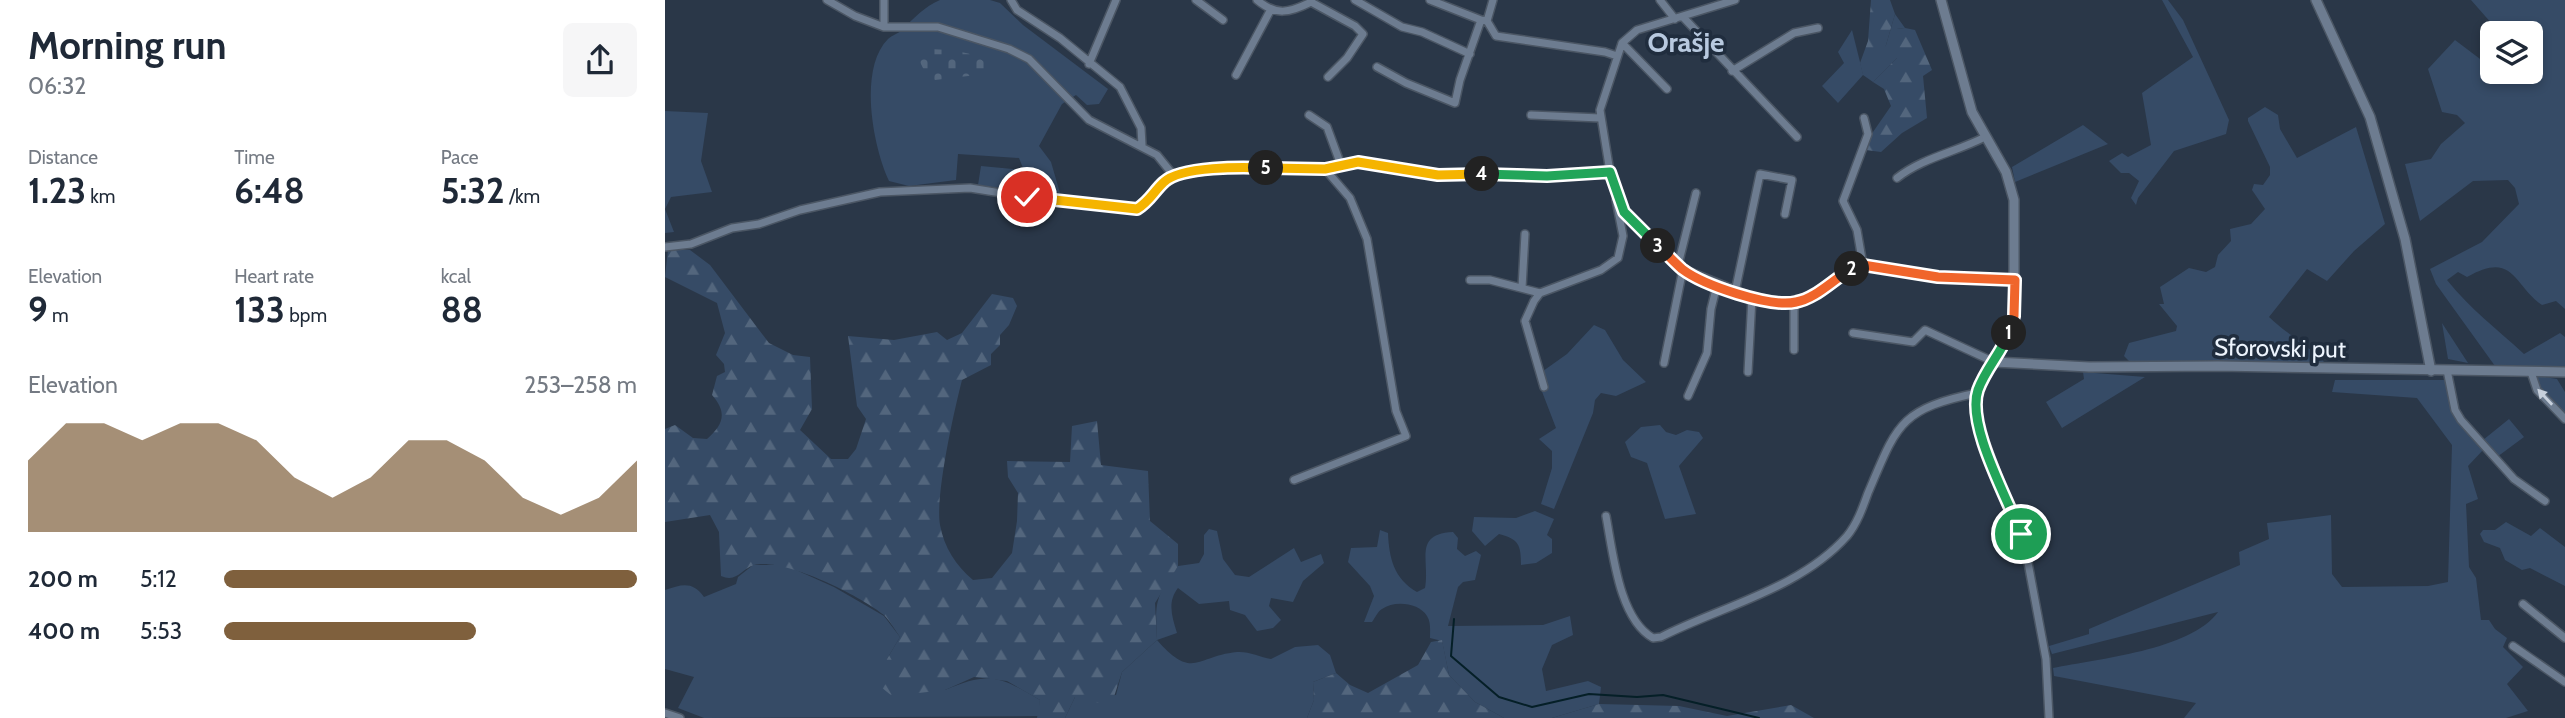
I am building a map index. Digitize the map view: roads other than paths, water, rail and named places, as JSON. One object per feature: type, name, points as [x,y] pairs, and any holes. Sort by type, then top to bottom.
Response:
[{"type":"street","points":[[827,0],[855,16],[884,27],[938,27],[1009,49],[1028,59],[1089,120],[1125,140],[1142,145],[1157,155],[1174,176]]},
{"type":"street","points":[[884,0],[884,27]]},
{"type":"street","points":[[1011,0],[1017,10],[1060,38],[1120,87],[1141,128],[1142,145]]},
{"type":"street","points":[[1089,64],[1116,0]]},
{"type":"street","points":[[1196,0],[1223,20]]},
{"type":"street","points":[[1257,0],[1270,11],[1283,13],[1312,1],[1344,19],[1363,34],[1347,58],[1328,77]]},
{"type":"street","points":[[1355,0],[1402,27],[1470,54]]},
{"type":"street","points":[[1430,0],[1484,20],[1496,36],[1617,56]]},
{"type":"street","points":[[1377,67],[1406,83],[1455,103],[1470,54],[1491,3],[1483,0]]},
{"type":"street","points":[[1660,0],[1797,137]]},
{"type":"street","points":[[1470,280],[1490,280],[1540,293],[1550,292],[1601,270],[1618,258],[1623,236],[1600,118],[1602,102],[1616,70],[1622,43],[1637,30],[1735,0]]},
{"type":"street","points":[[1941,0],[1964,73],[1969,103],[2006,172],[2014,200],[2015,280],[2011,328],[1977,393],[1979,427],[2021,534],[2033,582],[2046,659],[2049,718]]},
{"type":"street","points":[[2316,0],[2370,117],[2405,239],[2431,371]]},
{"type":"street","points":[[1236,75],[1270,11]]},
{"type":"street","points":[[1732,71],[1794,33],[1818,28]]},
{"type":"street","points":[[1622,43],[1667,89]]},
{"type":"street","points":[[1310,116],[1327,127],[1341,165]]},
{"type":"street","points":[[1531,116],[1600,118]]},
{"type":"street","points":[[1863,265],[1857,230],[1843,201],[1868,134],[1864,118]]},
{"type":"street","points":[[1897,178],[1923,161],[1954,153],[1985,137]]},
{"type":"street","points":[[665,247],[691,244],[732,228],[759,224],[800,210],[880,192],[970,188],[1044,200],[1137,209],[1148,202],[1164,181],[1174,176],[1222,168],[1325,169],[1358,162],[1438,175],[1547,176],[1610,172]]},
{"type":"street","points":[[1294,480],[1406,436],[1396,411],[1367,239],[1350,198],[1325,169]]},
{"type":"street","points":[[1735,292],[1759,174],[1792,180],[1785,214]]},
{"type":"street","points":[[1664,363],[1696,193]]},
{"type":"street","points":[[1616,196],[1624,212],[1680,267],[1717,285],[1752,297],[1794,303],[1814,295],[1844,273],[1863,265],[1938,277],[2015,280]]},
{"type":"street","points":[[1522,288],[1525,234]]},
{"type":"street","points":[[1688,396],[1707,353],[1711,309],[1717,285]]},
{"type":"street","points":[[1540,293],[1525,321],[1544,387]]},
{"type":"street","points":[[1748,372],[1752,297]]},
{"type":"street","points":[[1794,303],[1794,350]]},
{"type":"street","points":[[1853,333],[1913,342],[1925,330],[1994,362]]},
{"type":"street","name":"Sforovski put","points":[[1994,362],[2089,367],[2218,366],[2565,372]]},
{"type":"street","points":[[2447,370],[2455,410],[2461,420],[2514,479],[2545,501]]},
{"type":"street","points":[[2531,372],[2537,390],[2565,419]]},
{"type":"street","points":[[1607,516],[1615,565],[1629,611],[1642,632],[1653,638],[1661,637],[1799,575],[1824,556],[1848,535],[1893,435],[1905,419],[1915,413],[1977,393]]},
{"type":"street","points":[[2523,604],[2565,638]]},
{"type":"street","points":[[2513,646],[2565,682]]},
{"type":"street","points":[[665,713],[680,718]]},
{"type":"waterway","points":[[1454,619],[1451,656],[1499,697],[1532,707],[1589,694],[1637,697],[1663,695],[1759,718]]},
{"type":"district","name":"Orašje","points":[[1686,42]]}]
